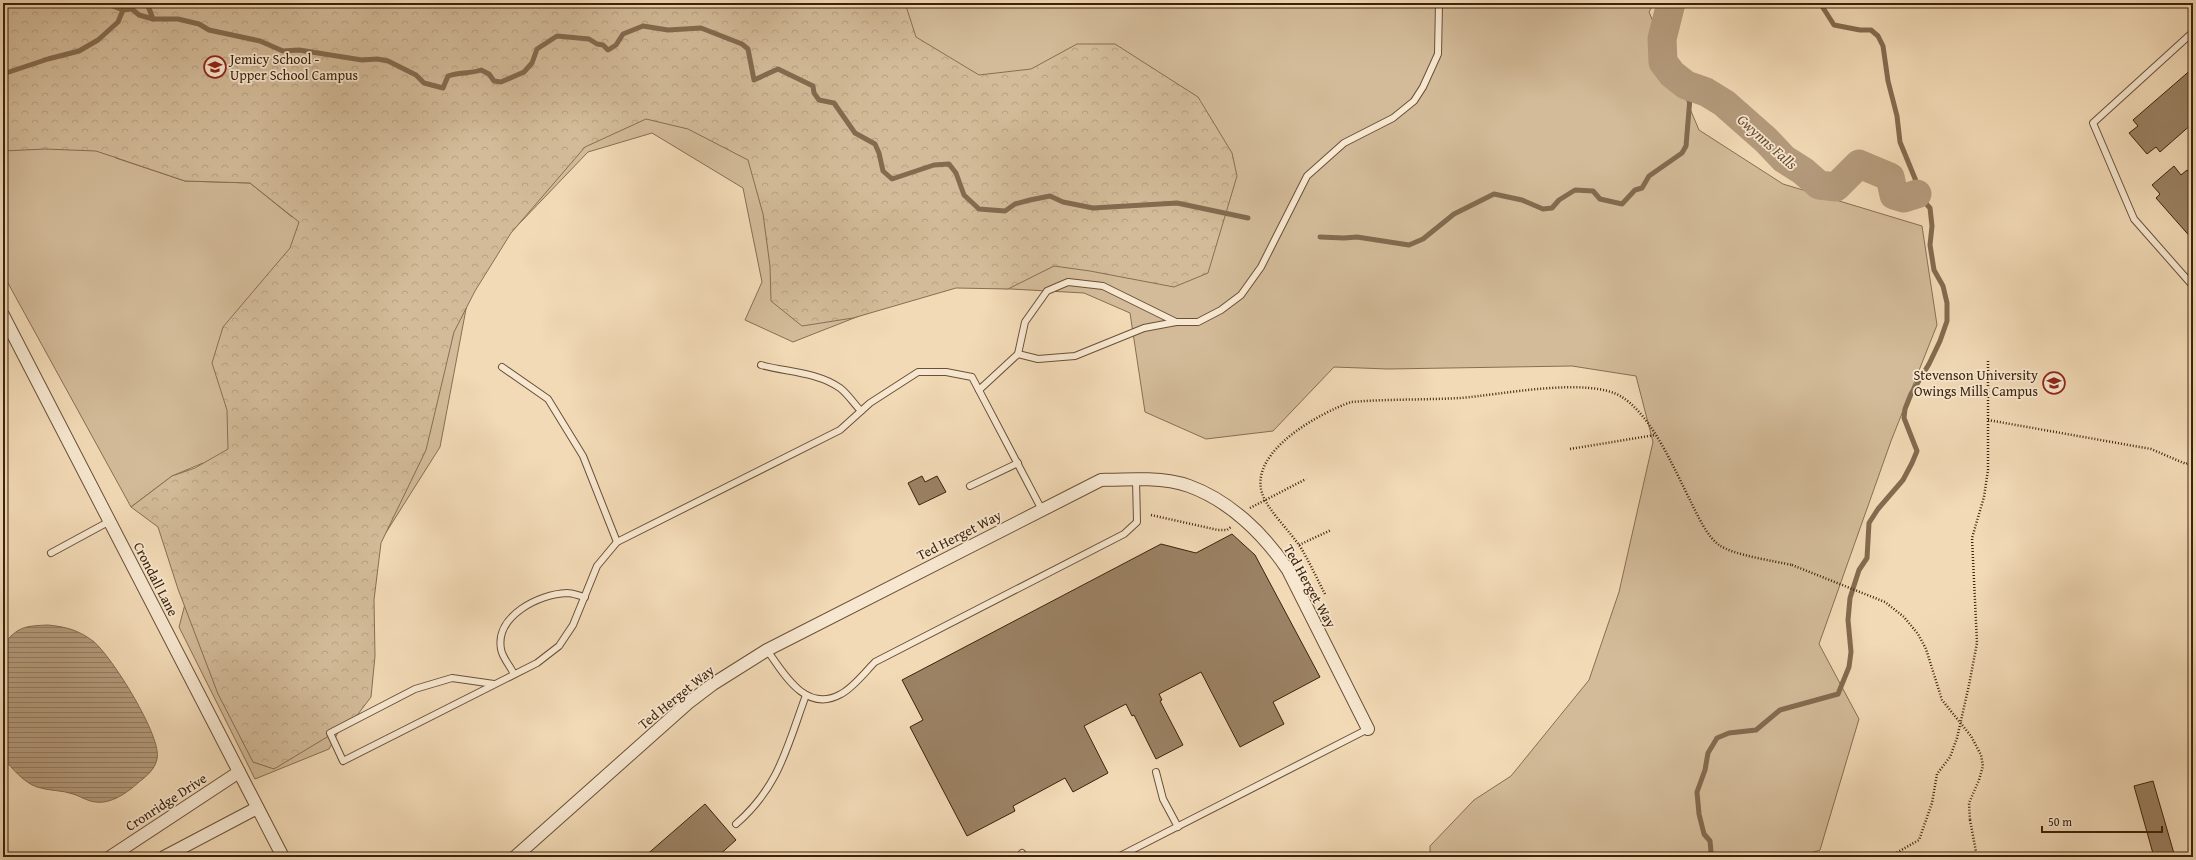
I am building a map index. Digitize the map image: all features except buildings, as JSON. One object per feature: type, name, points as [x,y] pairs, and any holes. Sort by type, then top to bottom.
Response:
[{"type":"street","name":"Crondall Lane","points":[[3,315],[283,857]]},
{"type":"street","name":"Ted Herget Way","points":[[515,857],[688,703],[713,684],[767,650],[1101,480],[1136,480],[1188,486],[1220,501],[1255,529],[1274,550],[1288,570],[1368,729]]},
{"type":"street","name":"Cronridge Drive","points":[[110,857],[239,772]]},
{"type":"street","points":[[164,857],[257,808]]},
{"type":"lane","points":[[1018,354],[1038,359],[1075,356],[1144,328],[1176,322],[1198,322],[1221,310],[1241,295],[1261,267],[1307,176],[1344,143],[1393,118],[1414,101],[1423,88],[1438,54],[1439,3]]},
{"type":"lane","points":[[2193,32],[2093,123],[2134,218],[2148,237],[2193,286]]},
{"type":"lane","points":[[979,390],[1018,354],[1025,322],[1047,292],[1068,282],[1103,286],[1176,322]]},
{"type":"lane","points":[[761,365],[782,371],[819,377],[840,388],[861,411]]},
{"type":"lane","points":[[502,367],[548,399],[583,456],[618,542]]},
{"type":"lane","points":[[494,684],[452,678],[415,689],[330,733],[343,761],[537,663],[559,646],[573,625],[597,566],[618,542],[840,430],[888,390],[918,372],[946,372],[972,378],[1042,510]]},
{"type":"lane","points":[[970,486],[1018,463]]},
{"type":"lane","points":[[767,650],[790,684],[806,695],[819,699],[831,698],[842,694],[875,662],[1124,534],[1137,522],[1136,480]]},
{"type":"lane","points":[[51,553],[110,521]]},
{"type":"lane","points":[[514,674],[501,650],[500,636],[507,621],[525,607],[549,595],[568,593],[585,597]]},
{"type":"lane","points":[[736,824],[754,809],[770,786],[782,761],[806,695]]},
{"type":"lane","points":[[1118,857],[1368,729]]},
{"type":"lane","points":[[1156,772],[1163,799],[1178,827]]},
{"type":"path","points":[[1889,857],[1919,840],[1932,803],[1937,774],[1950,757],[1956,738],[1977,643],[1972,538],[1984,497],[1988,470],[1988,360]]},
{"type":"path","points":[[1326,594],[1299,546],[1266,501],[1262,493],[1260,480],[1268,459],[1282,443],[1332,409],[1351,402],[1488,396],[1553,388],[1584,387],[1621,396],[1638,411],[1655,434],[1701,523],[1719,545],[1744,554],[1792,565],[1885,602],[1904,616],[1918,634],[1926,649],[1942,700],[1971,736],[1981,755],[1982,766],[1969,803],[1970,820],[1977,857]]},
{"type":"path","points":[[1988,420],[2151,449],[2186,464],[2193,460]]},
{"type":"path","points":[[1570,449],[1655,434]]},
{"type":"path","points":[[1299,546],[1331,530]]},
{"type":"green space","points":[[3,3],[1654,3],[1649,12],[1699,130],[1783,184],[1922,226],[1937,325],[1891,441],[1819,644],[1859,719],[1820,850],[1799,857],[1430,857],[1430,846],[1474,800],[1511,776],[1589,680],[1619,592],[1653,442],[1636,376],[1572,366],[1388,369],[1334,367],[1273,431],[1206,439],[1145,412],[1130,313],[1084,293],[938,285],[793,342],[745,320],[762,282],[743,188],[652,133],[588,152],[473,272],[440,447],[375,550],[362,689],[329,749],[255,779],[179,627],[195,566],[203,463],[172,476],[131,507],[3,274]],"holes":[[[116,158],[242,177],[295,212],[292,217],[250,183],[185,181]]]},
{"type":"green space","points":[[3,3],[905,3],[916,37],[979,75],[1031,69],[1077,44],[1115,44],[1198,97],[1232,153],[1237,176],[1208,273],[1174,287],[1090,271],[1054,266],[1008,289],[956,288],[853,318],[802,326],[771,301],[770,266],[763,214],[748,160],[688,129],[646,119],[585,147],[511,233],[475,291],[454,332],[426,450],[381,543],[374,600],[375,656],[371,697],[352,722],[274,769],[253,762],[218,694],[178,589],[158,527],[131,507],[172,476],[195,468],[228,449],[227,410],[212,363],[223,327],[290,248],[299,222],[250,183],[185,181],[96,151],[45,149],[3,151]]},
{"type":"shaded area","points":[[48,625],[67,628],[82,634],[93,641],[101,649],[134,697],[152,734],[157,748],[157,759],[153,769],[135,786],[114,799],[102,802],[93,802],[69,793],[37,787],[23,779],[3,758],[3,645],[13,634],[23,628]]},
{"type":"waterway","points":[[105,3],[123,10],[132,9],[139,15],[153,19],[178,19],[199,24],[209,30],[260,41],[283,51],[299,50],[362,60],[377,59],[388,61],[416,75],[424,83],[443,88],[448,76],[456,74],[481,70],[489,74],[494,81],[501,82],[524,72],[532,63],[537,49],[557,36],[589,39],[597,44],[603,45],[608,50],[616,45],[623,34],[643,26],[668,30],[701,28],[742,44],[748,49],[754,80],[778,69],[813,86],[814,93],[819,100],[834,103],[855,133],[875,144],[879,153],[883,171],[892,179],[934,165],[949,164],[956,173],[964,195],[979,209],[1005,211],[1015,204],[1050,196],[1063,202],[1093,208],[1177,203],[1248,218]]},
{"type":"waterway","points":[[147,3],[153,19]]},
{"type":"waterway","name":"Gwynns Falls","points":[[1671,3],[1662,39],[1663,62],[1672,74],[1686,85],[1706,92],[1724,103],[1766,140],[1784,159],[1803,171],[1819,185],[1836,187],[1859,164],[1890,177],[1894,195],[1904,198],[1917,194]]},
{"type":"waterway","name":"Gwynns Falls","points":[[1709,857],[1711,852],[1710,841],[1704,834],[1699,814],[1697,792],[1705,770],[1708,753],[1717,738],[1729,733],[1756,730],[1780,710],[1838,694],[1849,667],[1851,652],[1848,620],[1850,598],[1859,570],[1867,558],[1869,523],[1878,509],[1903,480],[1917,451],[1904,418],[1905,409],[1911,394],[1929,364],[1940,341],[1947,321],[1947,303],[1943,286],[1934,270],[1930,245],[1932,226],[1930,208],[1917,194],[1916,181],[1900,142],[1897,116],[1888,81],[1883,46],[1878,36],[1871,30],[1860,30],[1834,25],[1820,3]]},
{"type":"waterway","points":[[3,74],[48,59],[79,51],[98,40],[118,22],[123,10]]},
{"type":"waterway","points":[[1320,237],[1357,237],[1409,245],[1423,239],[1454,214],[1494,194],[1522,200],[1543,209],[1552,208],[1559,200],[1575,190],[1593,191],[1600,199],[1622,204],[1635,190],[1642,188],[1649,176],[1682,153],[1686,146],[1690,98],[1706,92]]},
{"type":"place","name":"Jemicy School - Upper School Campus","points":[[215,67]]},
{"type":"place","name":"Stevenson University Owings Mills Campus","points":[[2054,383]]}]
